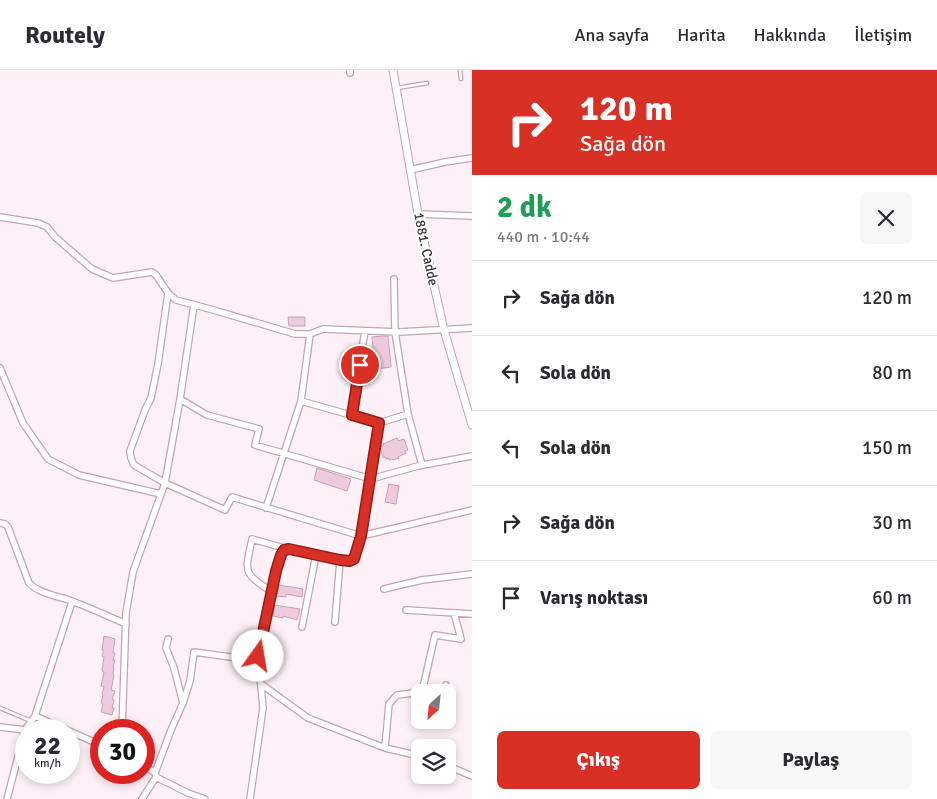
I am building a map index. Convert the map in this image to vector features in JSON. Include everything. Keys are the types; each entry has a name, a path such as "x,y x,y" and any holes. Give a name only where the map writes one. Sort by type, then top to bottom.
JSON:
{"street":[{"name":"1881. Cadde","path":"393,70 418,214 444,330 470,412 472,425"},
{"path":"410,170 472,158"},
{"path":"418,214 472,216"},
{"path":"0,217 38,223 47,227 55,238 92,269 113,278 152,272 156,274 168,294 176,300 295,334 310,334 323,329 396,332 471,328"},
{"path":"394,279 396,332 408,414 422,465"},
{"path":"168,294 151,398 130,451 130,458 134,465 165,483 225,510 232,497 361,536 472,510"},
{"path":"122,719 126,613 133,572 165,483 194,305"},
{"path":"352,415 365,331"},
{"path":"266,508 301,401 310,334"},
{"path":"0,368 23,423 48,458 79,475 161,494"},
{"path":"180,399 207,415 259,429 255,445 371,479 422,465 472,456"},
{"path":"301,401 379,423 408,414"},
{"path":"272,592 257,582 247,569 252,539 340,560 350,561 354,559 361,536 379,423"},
{"path":"0,523 8,527 29,583 32,586 40,591 126,624"},
{"path":"250,799 263,708 258,656 281,555 284,550 289,549"},
{"path":"302,627 316,555"},
{"path":"335,622 340,560"},
{"path":"384,589 422,580 472,574"},
{"path":"36,719 33,718 72,602"},
{"path":"406,610 472,614"},
{"path":"424,684 435,635 461,639 454,613"},
{"path":"168,639 166,648 174,668 183,703"},
{"path":"205,799 188,793 155,775 170,730 183,703 190,681 194,652 259,661"},
{"path":"261,684 308,718 385,748 411,754"},
{"path":"385,748 389,704 396,694 411,693"},
{"path":"0,727 15,729"},
{"path":"7,799 15,768"},
{"path":"456,769 472,776"},
{"path":"142,799 150,784"}],"lane":[{"path":"460,70 461,80"},
{"path":"396,88 427,84"},
{"path":"0,708 33,718"}],"building":[{"path":"288,317 305,317 305,326 289,326"},
{"path":"388,336 391,367 375,369 372,337"},
{"path":"397,438 398,441 404,439 408,450 405,451 406,453 393,460 383,458 380,447"},
{"path":"317,468 351,479 347,491 314,480"},
{"path":"389,484 399,486 396,504 385,502"},
{"path":"279,585 303,589 302,597 286,594 286,597 276,596"},
{"path":"275,605 300,609 297,620 283,616 283,618 273,616"},
{"path":"104,636 115,639 113,653 115,653 113,660 115,660 113,667 114,675 111,690 115,691 112,699 114,700 112,708 114,708 112,715 101,712 104,687 101,686 104,672 102,671 104,657 102,656 104,650 102,650"}],"route":[{"path":"258,656 276,571 284,550 289,549 340,560 350,561 354,559 361,536 379,423 352,415 360,365"}]}
